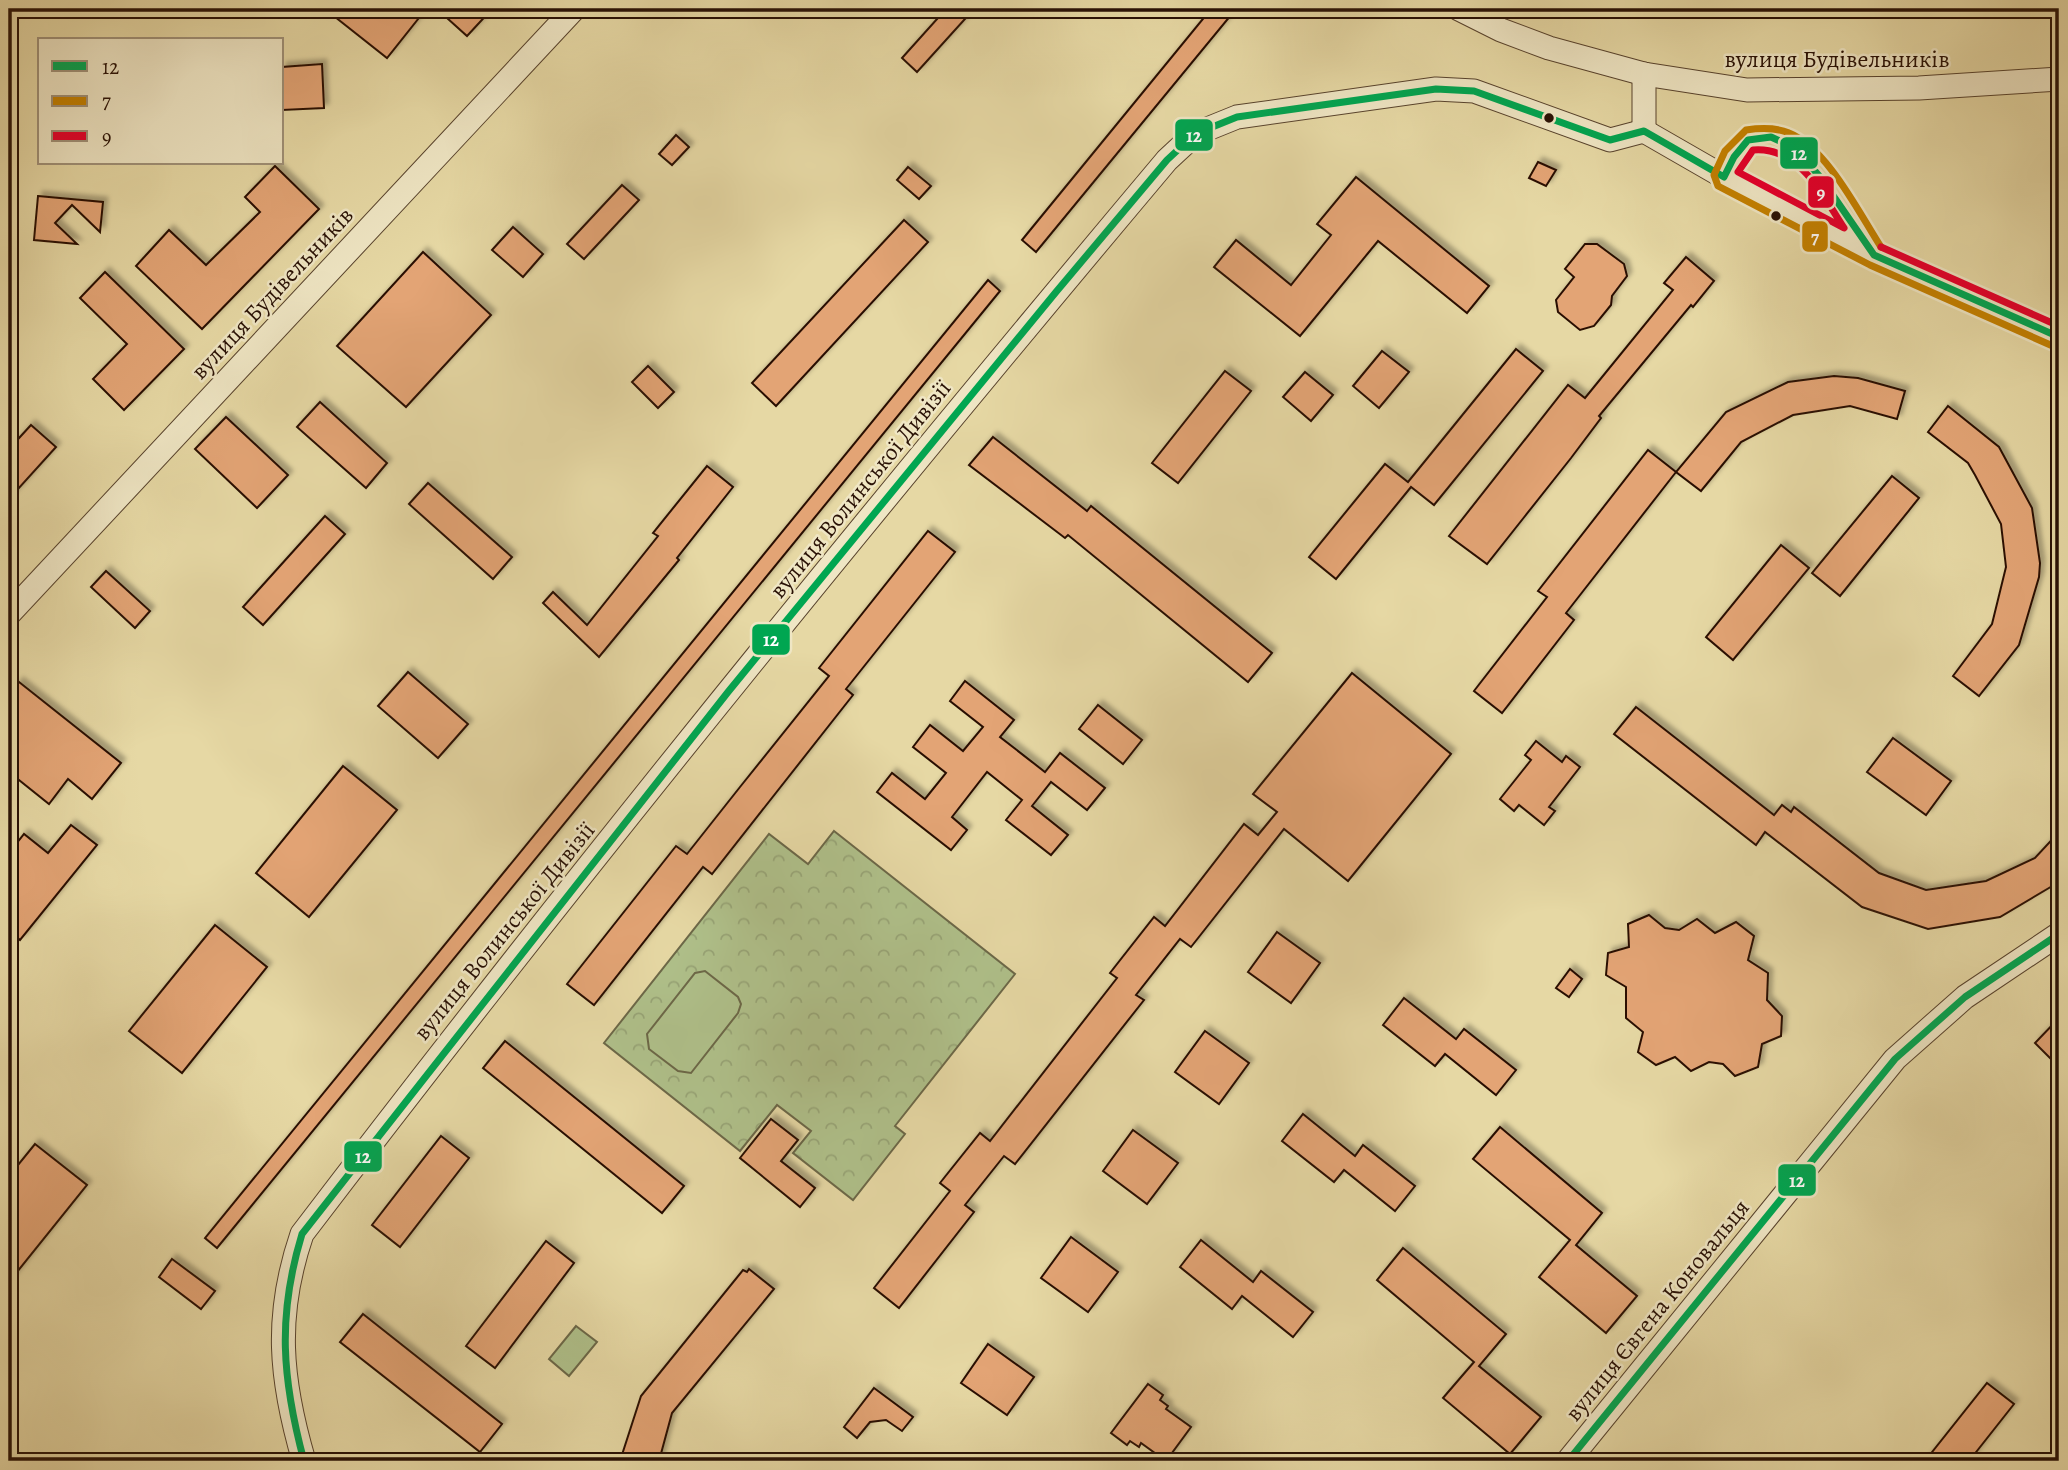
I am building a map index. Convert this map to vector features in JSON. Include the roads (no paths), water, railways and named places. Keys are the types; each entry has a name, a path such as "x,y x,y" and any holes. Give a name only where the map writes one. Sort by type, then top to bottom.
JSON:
{"street":[{"name":"вулиця Будівельників","path":"9,614 574,9"},
{"name":"вулиця Будівельників","path":"1459,9 1501,30 1549,48 1644,74 1747,90 1919,88 2059,79"},
{"path":"1644,74 1644,131 1724,177 1874,255 2059,337"},
{"name":"вулиця Волинської Дивізії","path":"304,1461 283,1356 282,1313 292,1263 302,1234 482,999 826,571 1167,160 1195,134 1237,117 1436,89 1474,90 1609,140 1644,131"},
{"name":"вулиця Євгена Коновальця","path":"1568,1461 1895,1059 1965,997 2059,934"}]}
